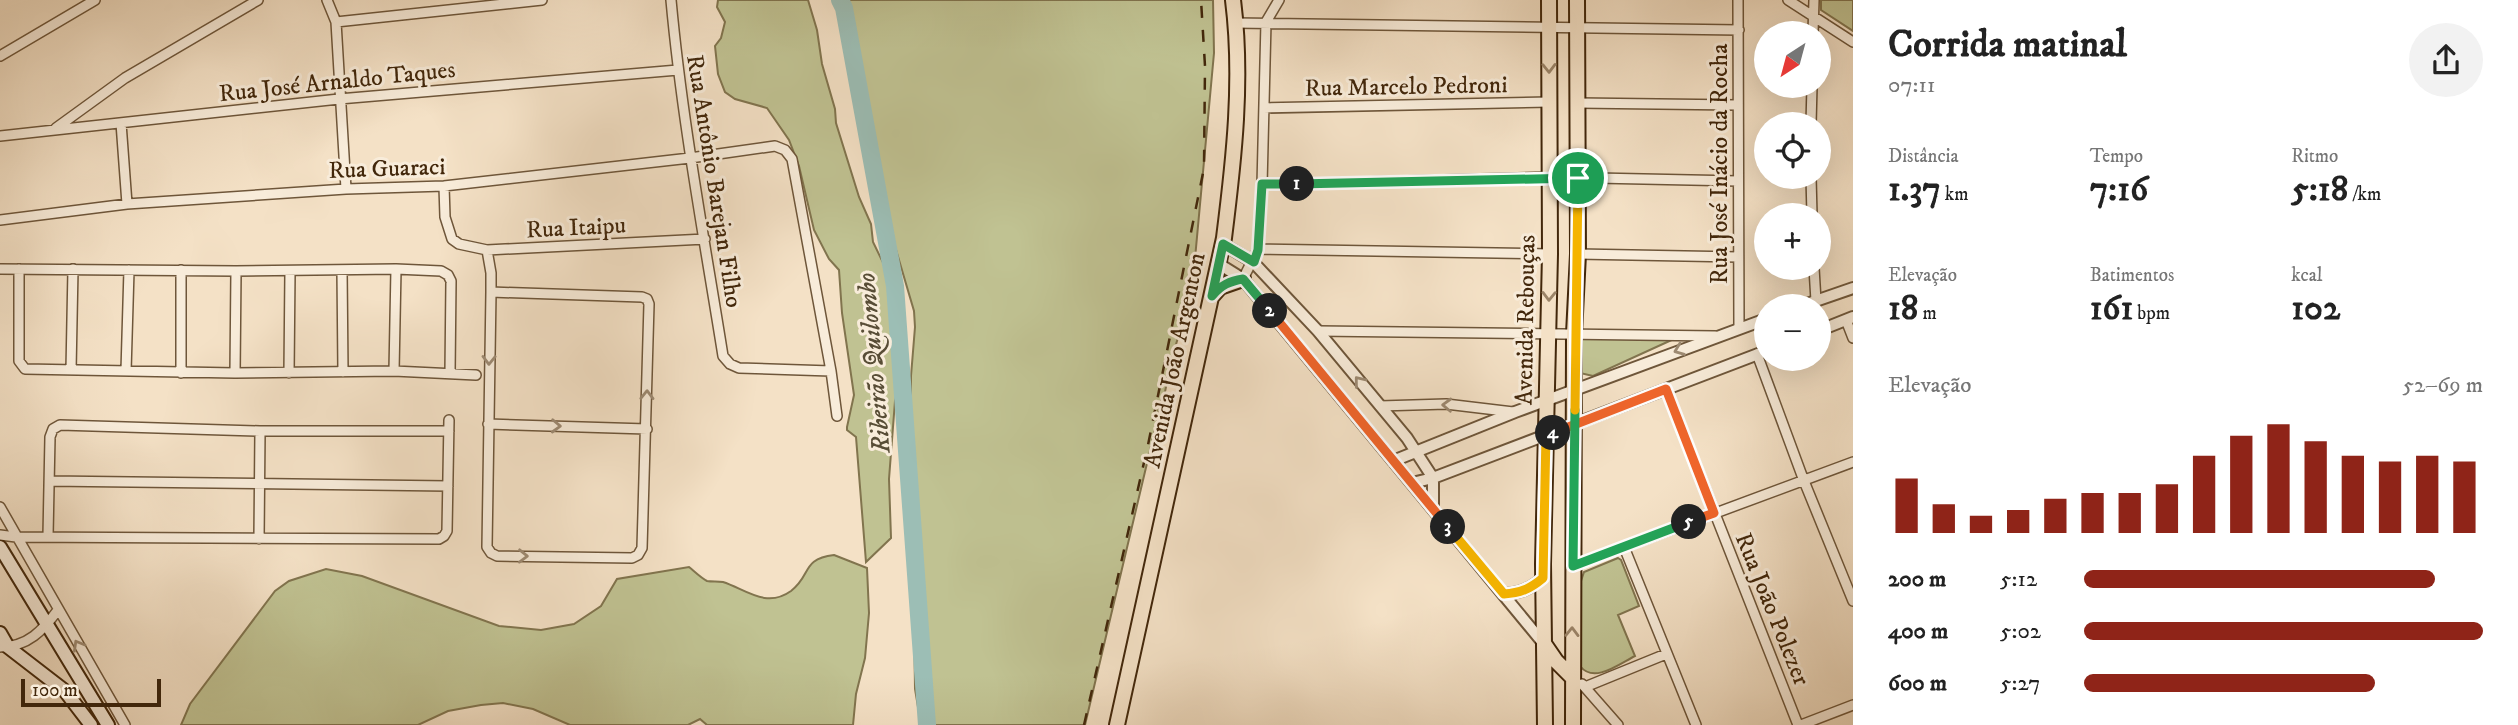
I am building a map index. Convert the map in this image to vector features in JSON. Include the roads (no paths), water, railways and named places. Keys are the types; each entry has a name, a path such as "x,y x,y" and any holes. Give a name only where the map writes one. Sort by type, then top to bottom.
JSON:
{"main road":[{"name":"Avenida João Argenton","path":"1117,725 1223,244 1237,116 1233,0"},
{"name":"Avenida Rebouças","path":"1545,725 1543,578 1550,254 1549,0"},
{"name":"Avenida Rebouças","path":"1573,725 1574,334 1578,254 1577,0"},
{"path":"1212,296 1220,287 1243,279"},
{"path":"0,547 108,725"},
{"path":"0,633 4,647 65,691 91,725"},
{"path":"1544,644 1572,677"}],"street":[{"path":"0,56 95,0"},
{"path":"54,129 125,78 258,0"},
{"path":"327,0 336,22 346,189"},
{"path":"336,22 542,0"},
{"name":"Rua Antônio Barejan Filho","path":"671,0 677,70 723,356 730,364 739,368 831,371"},
{"path":"1243,279 1258,250 1266,22 1279,0"},
{"name":"Rua José Inácio da Rocha","path":"1738,0 1739,328"},
{"path":"1787,0 1853,42"},
{"path":"1814,0 1814,21"},
{"path":"1235,23 1739,30"},
{"name":"Rua José Arnaldo Taques","path":"0,136 339,99 677,70"},
{"name":"Rua Marcelo Pedroni","path":"1264,108 1549,103"},
{"path":"1578,103 1737,105"},
{"path":"121,122 127,204"},
{"name":"Rua Guaraci","path":"0,220 127,204 346,189 444,186 775,146 785,150 792,159 831,371"},
{"path":"1262,184 1549,177 1738,181"},
{"name":"Rua Itaipu","path":"444,186 445,216 452,239 459,244 487,250 705,239"},
{"path":"1223,244 1254,262 1318,331 1418,452 1433,478 1433,509"},
{"path":"487,250 491,273 487,547 497,556 632,558 638,555 642,548 647,429 647,299 491,292"},
{"path":"1258,250 1550,254"},
{"path":"1578,254 1738,257"},
{"path":"1219,264 1243,279 1544,644"},
{"path":"0,269 441,271 448,275 451,281 450,373"},
{"path":"19,269 19,361 25,369 181,373 394,371 476,376"},
{"path":"71,370 73,269"},
{"path":"394,371 396,269"},
{"path":"126,371 129,270"},
{"path":"181,270 181,373"},
{"path":"342,270 343,372"},
{"path":"235,373 236,271"},
{"path":"289,373 290,271"},
{"path":"1831,296 1853,288"},
{"path":"1831,326 1850,319 1853,338"},
{"path":"1392,461 1754,323"},
{"path":"1318,331 1717,336"},
{"path":"1412,483 1433,478 1754,355"},
{"path":"831,371 837,416"},
{"path":"1768,371 1804,481 1853,601"},
{"name":"Rua João Polezer","path":"1666,389 1800,725"},
{"path":"1380,406 1446,404 1515,412"},
{"path":"0,517 3,523 0,533 16,537 439,539 447,531 449,420"},
{"path":"488,424 647,429"},
{"path":"48,536 50,437 53,429 60,425 260,431 449,431"},
{"path":"259,538 260,431"},
{"path":"1573,566 1853,462"},
{"path":"49,481 448,486"},
{"path":"0,507 125,725"},
{"path":"1624,547 1696,725"},
{"path":"1504,594 1532,588 1543,578"},
{"path":"4,647 31,640 58,610"},
{"path":"1585,687 1666,654"},
{"path":"1572,677 1585,687 1618,725"},
{"path":"1800,725 1853,705"}],"waterway":[{"name":"Ribeirão Quilombo","path":"840,0 844,8 895,286 927,725"}],"railway":[{"path":"1084,725 1148,445 1204,168 1205,66 1201,0"}]}
